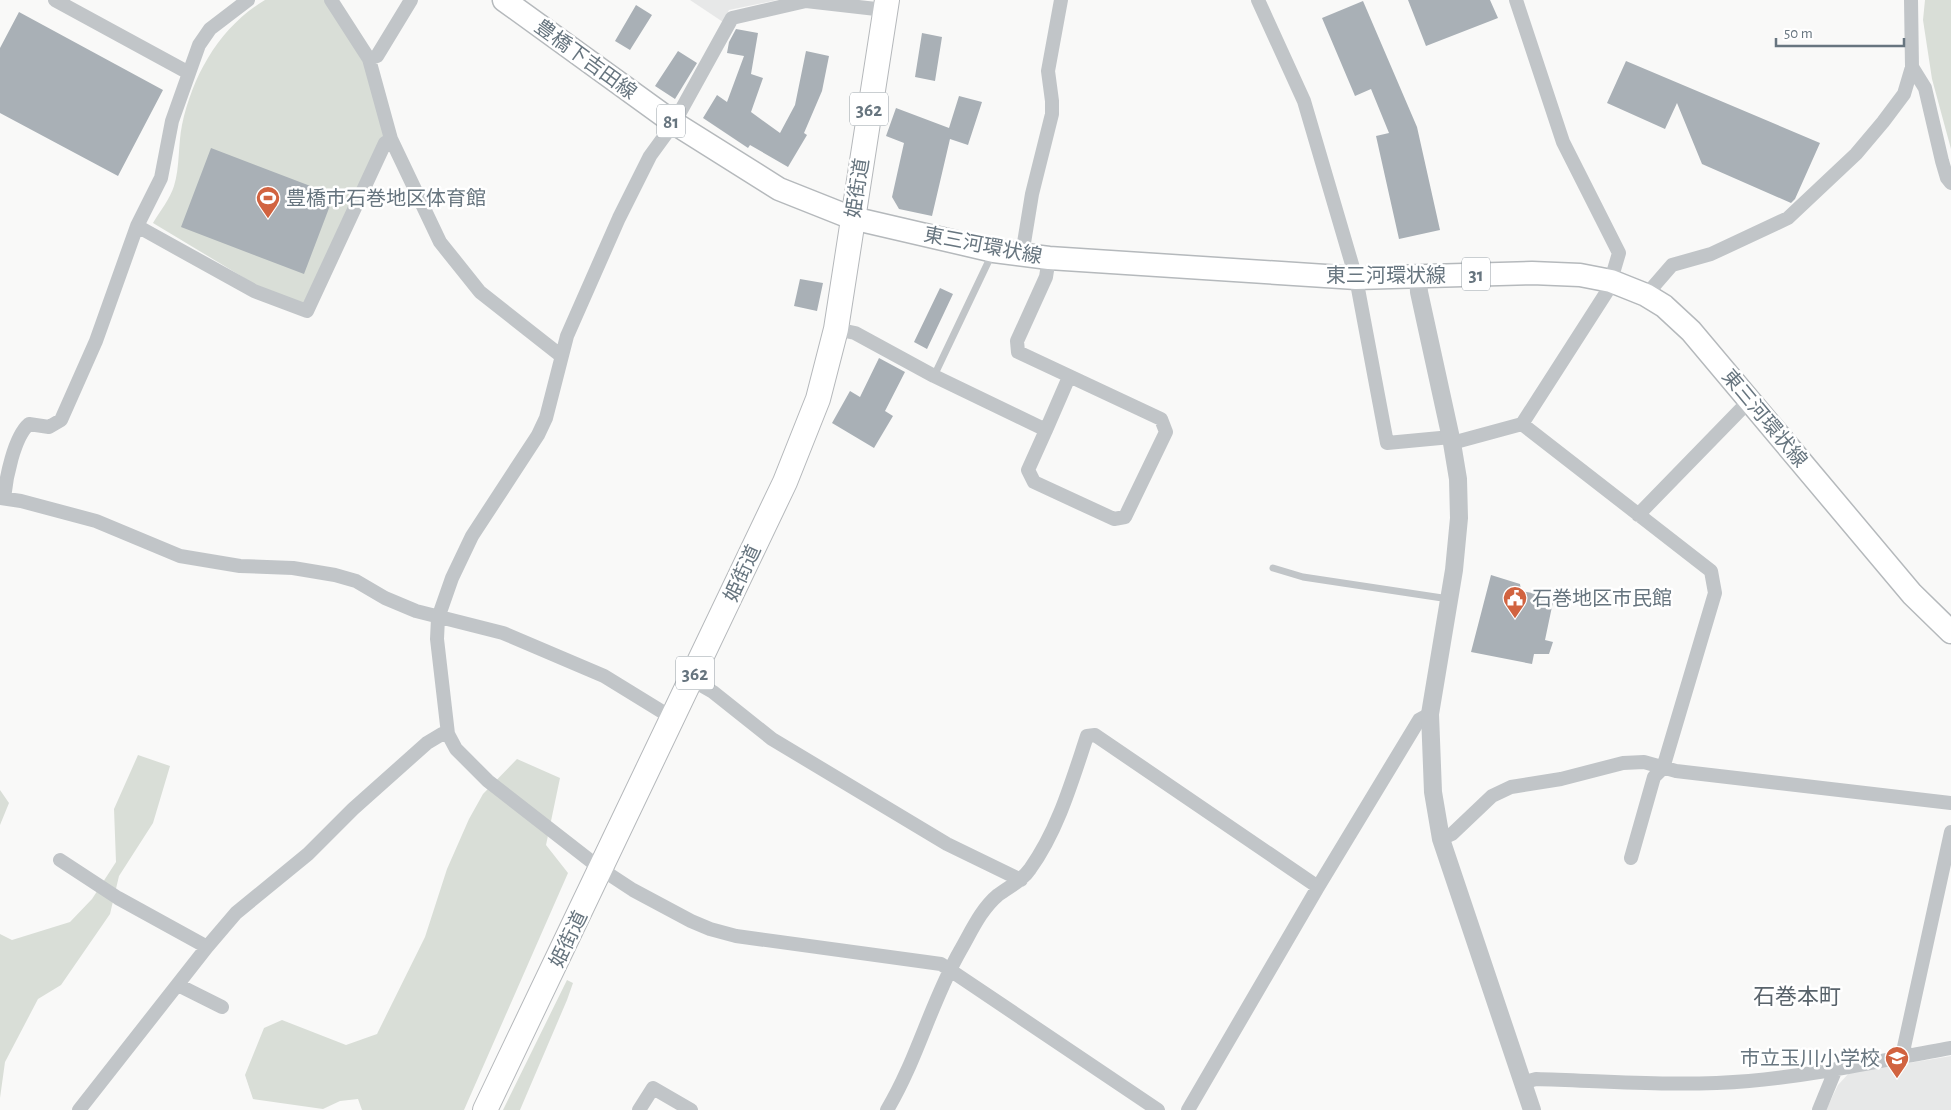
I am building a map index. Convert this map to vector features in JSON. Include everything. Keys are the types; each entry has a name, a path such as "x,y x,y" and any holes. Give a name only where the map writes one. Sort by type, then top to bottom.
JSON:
{"highway":[{"name":"姫街道","path":"485,1110 674,719 785,482 818,399 836,329 886,5"}],"main road":[{"name":"豊橋下吉田線","path":"504,0 674,123 779,189 852,218"},
{"name":"東三河環状線","path":"852,218 994,251 1049,258 1356,278 1532,273 1580,275 1611,281 1646,295 1664,306 1691,331 1912,594 1951,632"}],"street":[{"path":"56,0 189,73"},
{"path":"248,0 210,29 199,45 172,121 161,178 137,226 96,341 61,420 49,428 29,424 21,431 2,498 96,521 180,556 203,562 292,568 335,575 356,581 385,598 416,611 438,618 470,623 503,633 604,676 674,719"},
{"path":"331,0 369,60 391,138 440,242 480,292 560,355"},
{"path":"369,60 377,56 411,0"},
{"path":"1022,255 1032,194 1052,114 1048,71 1061,0"},
{"path":"1258,0 1304,101 1356,278 1387,443 1451,440 1522,424 1608,290 1611,281 1619,253 1563,142 1516,0"},
{"path":"1646,295 1672,265 1711,254 1788,218 1856,154 1904,94 1912,67 1912,0"},
{"path":"886,5 806,1 732,18 674,123 650,156 619,218 567,336 560,355 546,418 538,435 472,536 452,578 438,618 437,639 448,734 456,749 488,781 601,869 633,890 710,929 736,936 942,964 951,968 1158,1110"},
{"path":"1912,67 1924,88 1942,161 1947,178 1951,183"},
{"path":"137,226 254,291 307,311 385,143 391,138"},
{"path":"1049,258 1046,277 1017,341 1018,352 1161,419 1166,432 1125,517 1114,519 1034,482 1028,470 1069,377"},
{"path":"1418,276 1419,292 1458,479 1459,518 1449,599 1430,714 1433,792 1441,840 1525,1082 1532,1110"},
{"path":"836,329 855,334 934,376 1046,430"},
{"path":"1638,516 1750,400"},
{"path":"1522,424 1638,516 1712,571 1715,582 1715,593 1663,768 1654,777 1631,858"},
{"path":"692,680 713,692 772,739 946,844 1021,880"},
{"path":"1188,1110 1318,887 1419,720 1430,714"},
{"path":"80,1110 178,986 207,946 236,914 308,854 354,809 427,743 442,734 448,734"},
{"path":"887,1110 908,1067 944,980 983,911 998,895 1021,880 1031,868 1057,820 1086,736 1095,735 1318,887"},
{"path":"1441,840 1452,834 1492,796 1511,787 1561,779 1623,763 1644,762 1663,768 1951,803"},
{"path":"1906,1056 1904,1047 1951,832"},
{"path":"60,860 118,898 207,946"},
{"path":"178,986 222,1007"},
{"path":"1525,1082 1536,1079 1668,1084 1738,1082 1836,1071 1951,1048"},
{"path":"1818,1110 1836,1071"},
{"path":"639,1110 652,1088 691,1110"}],"lane":[{"path":"934,376 994,251"},
{"path":"1273,568 1303,576 1449,599"}],"shaded area":[{"path":"265,0 327,0 367,66 385,135 303,304 256,285 153,223 174,186 182,125 193,88 201,70 222,38 249,11"},
{"path":"690,0 777,0 729,10 723,22"},
{"path":"1925,0 1951,0 1951,149 1932,79 1923,20"},
{"path":"138,755 170,766 153,823 119,876 110,914 61,985 38,999 5,1062 0,1098 0,934 12,940 70,922 92,899 116,862 114,809"},
{"path":"517,759 560,778 546,845 568,873 464,1110 362,1110 358,1099 340,1101 323,1109 253,1099 245,1075 264,1028 282,1020 346,1045 377,1034 425,937 447,869 469,819 483,794"},
{"path":"0,790 9,803 0,825"},
{"path":"567,980 573,983 567,1000 520,1110 503,1110"},
{"name":"市立玉川小学校","path":"1951,1056 1951,1110 1826,1110 1838,1085 1849,1073"}],"building":[{"path":"1408,0 1490,0 1498,18 1426,46"},
{"path":"1363,1 1417,127 1440,230 1399,239 1376,136 1389,133 1371,89 1355,96 1322,18"},
{"path":"636,5 652,15 630,50 615,41"},
{"path":"19,12 163,90 118,176 0,113 0,48"},
{"path":"736,29 758,33 751,74 763,78 751,112 780,133 795,105 806,51 829,56 822,91 804,133 807,135 788,167 750,145 748,148 703,118 717,95 727,102 744,56 727,53 729,42"},
{"path":"922,33 942,37 935,81 915,77"},
{"path":"678,51 697,63 675,99 655,86"},
{"path":"1626,61 1820,143 1795,199 1791,203 1702,164 1677,103 1665,129 1607,103"},
{"path":"959,96 982,102 968,145 950,139 932,216 899,209 892,197 904,143 886,136 896,108 949,128"},
{"path":"211,148 334,195 304,274 181,227"},
{"path":"800,279 823,283 817,311 794,306"},
{"path":"940,288 953,294 927,349 914,342"},
{"path":"879,358 905,372 885,411 893,416 874,448 832,423 850,391 860,397"},
{"name":"石巻地区市民館","path":"1491,575 1520,584 1521,591 1554,597 1545,640 1553,642 1549,654 1534,654 1532,664 1471,652"}],"place":[{"name":"豊橋市石巻地区体育館","path":"268,219"},
{"name":"石巻地区市民館","path":"1515,619"},
{"name":"市立玉川小学校","path":"1897,1079"}],"district":[{"name":"石巻本町","path":"1797,996"}]}
